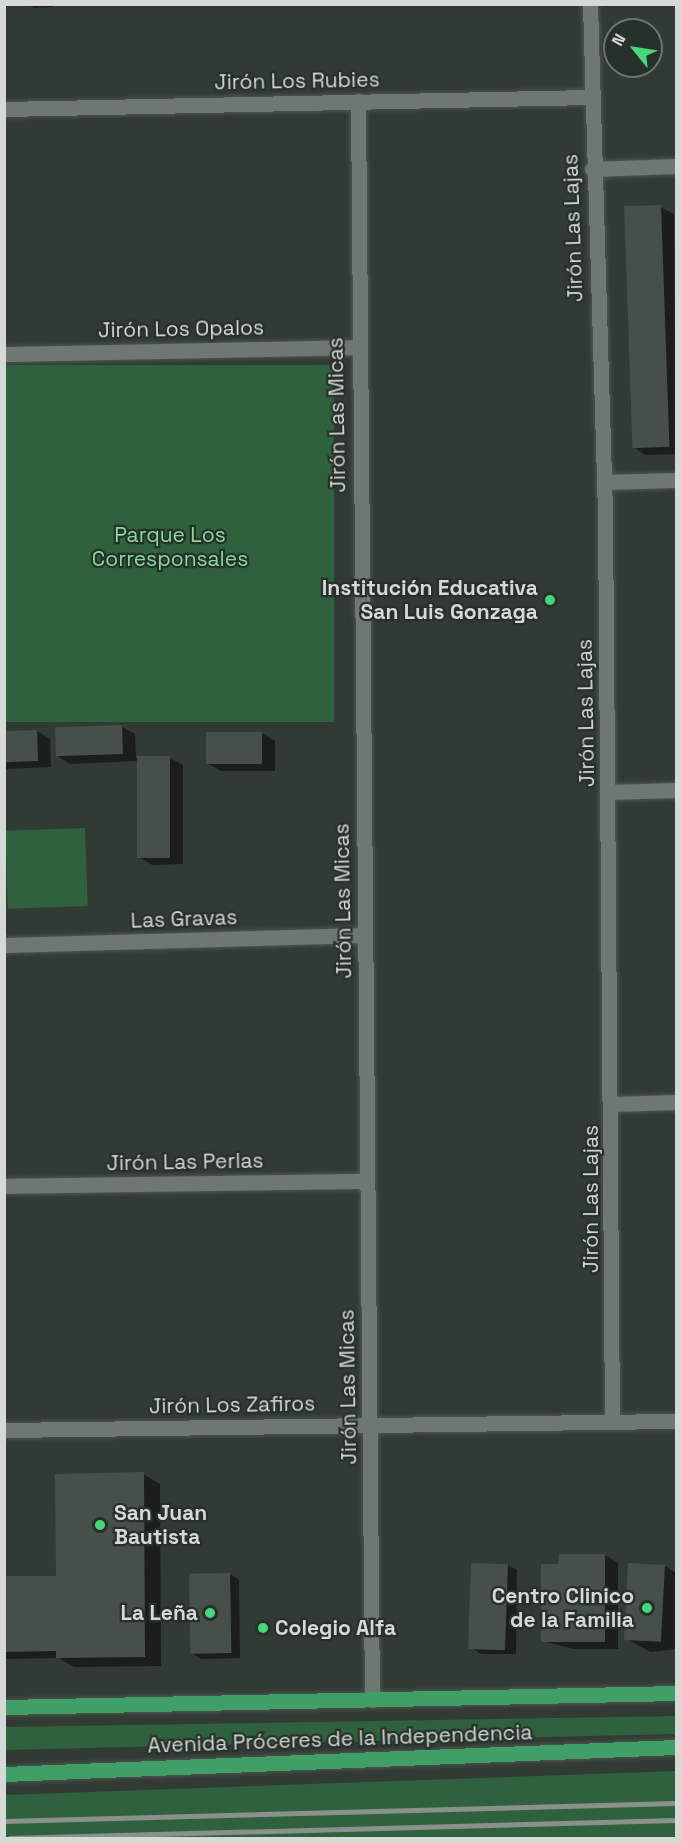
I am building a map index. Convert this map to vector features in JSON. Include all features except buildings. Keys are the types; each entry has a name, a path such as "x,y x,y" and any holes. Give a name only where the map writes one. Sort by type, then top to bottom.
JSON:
{"main road":[{"name":"Avenida Próceres de la Independencia","path":"4,1707 676,1693"},
{"name":"Avenida Próceres de la Independencia","path":"4,1774 676,1747"}],"street":[{"name":"Jirón Las Lajas","path":"590,4 592,169 604,482 612,1104 612,1422"},
{"name":"Jirón Los Rubies","path":"4,109 590,98"},
{"name":"Jirón Las Micas","path":"358,101 357,347 372,1700"},
{"path":"592,169 676,166"},
{"name":"Jirón Los Opalos","path":"4,354 357,347"},
{"path":"604,482 676,480"},
{"path":"608,792 676,790"},
{"name":"Las Gravas","path":"4,945 364,935"},
{"path":"612,1104 676,1102"},
{"name":"Jirón Las Perlas","path":"4,1186 366,1181"},
{"name":"Jirón Los Zafiros","path":"4,1430 676,1421"}],"green space":[{"name":"Parque Los Corresponsales","path":"4,365 334,365 334,722 4,722"},
{"path":"85,828 88,906 8,909 5,831"},
{"path":"676,1716 676,1734 5,1750 5,1727"},
{"path":"676,1771 676,1838 5,1838 5,1795"}],"railway":[{"path":"4,1821 676,1803"},
{"path":"10,1838 676,1820"}],"place":[{"name":"Institución Educativa San Luis Gonzaga","path":"550,600"},
{"name":"San Juan Bautista","path":"100,1525"},
{"name":"Centro Clinico de la Familia","path":"647,1608"},
{"name":"La Leña","path":"210,1613"},
{"name":"Colegio Alfa","path":"263,1628"}]}
